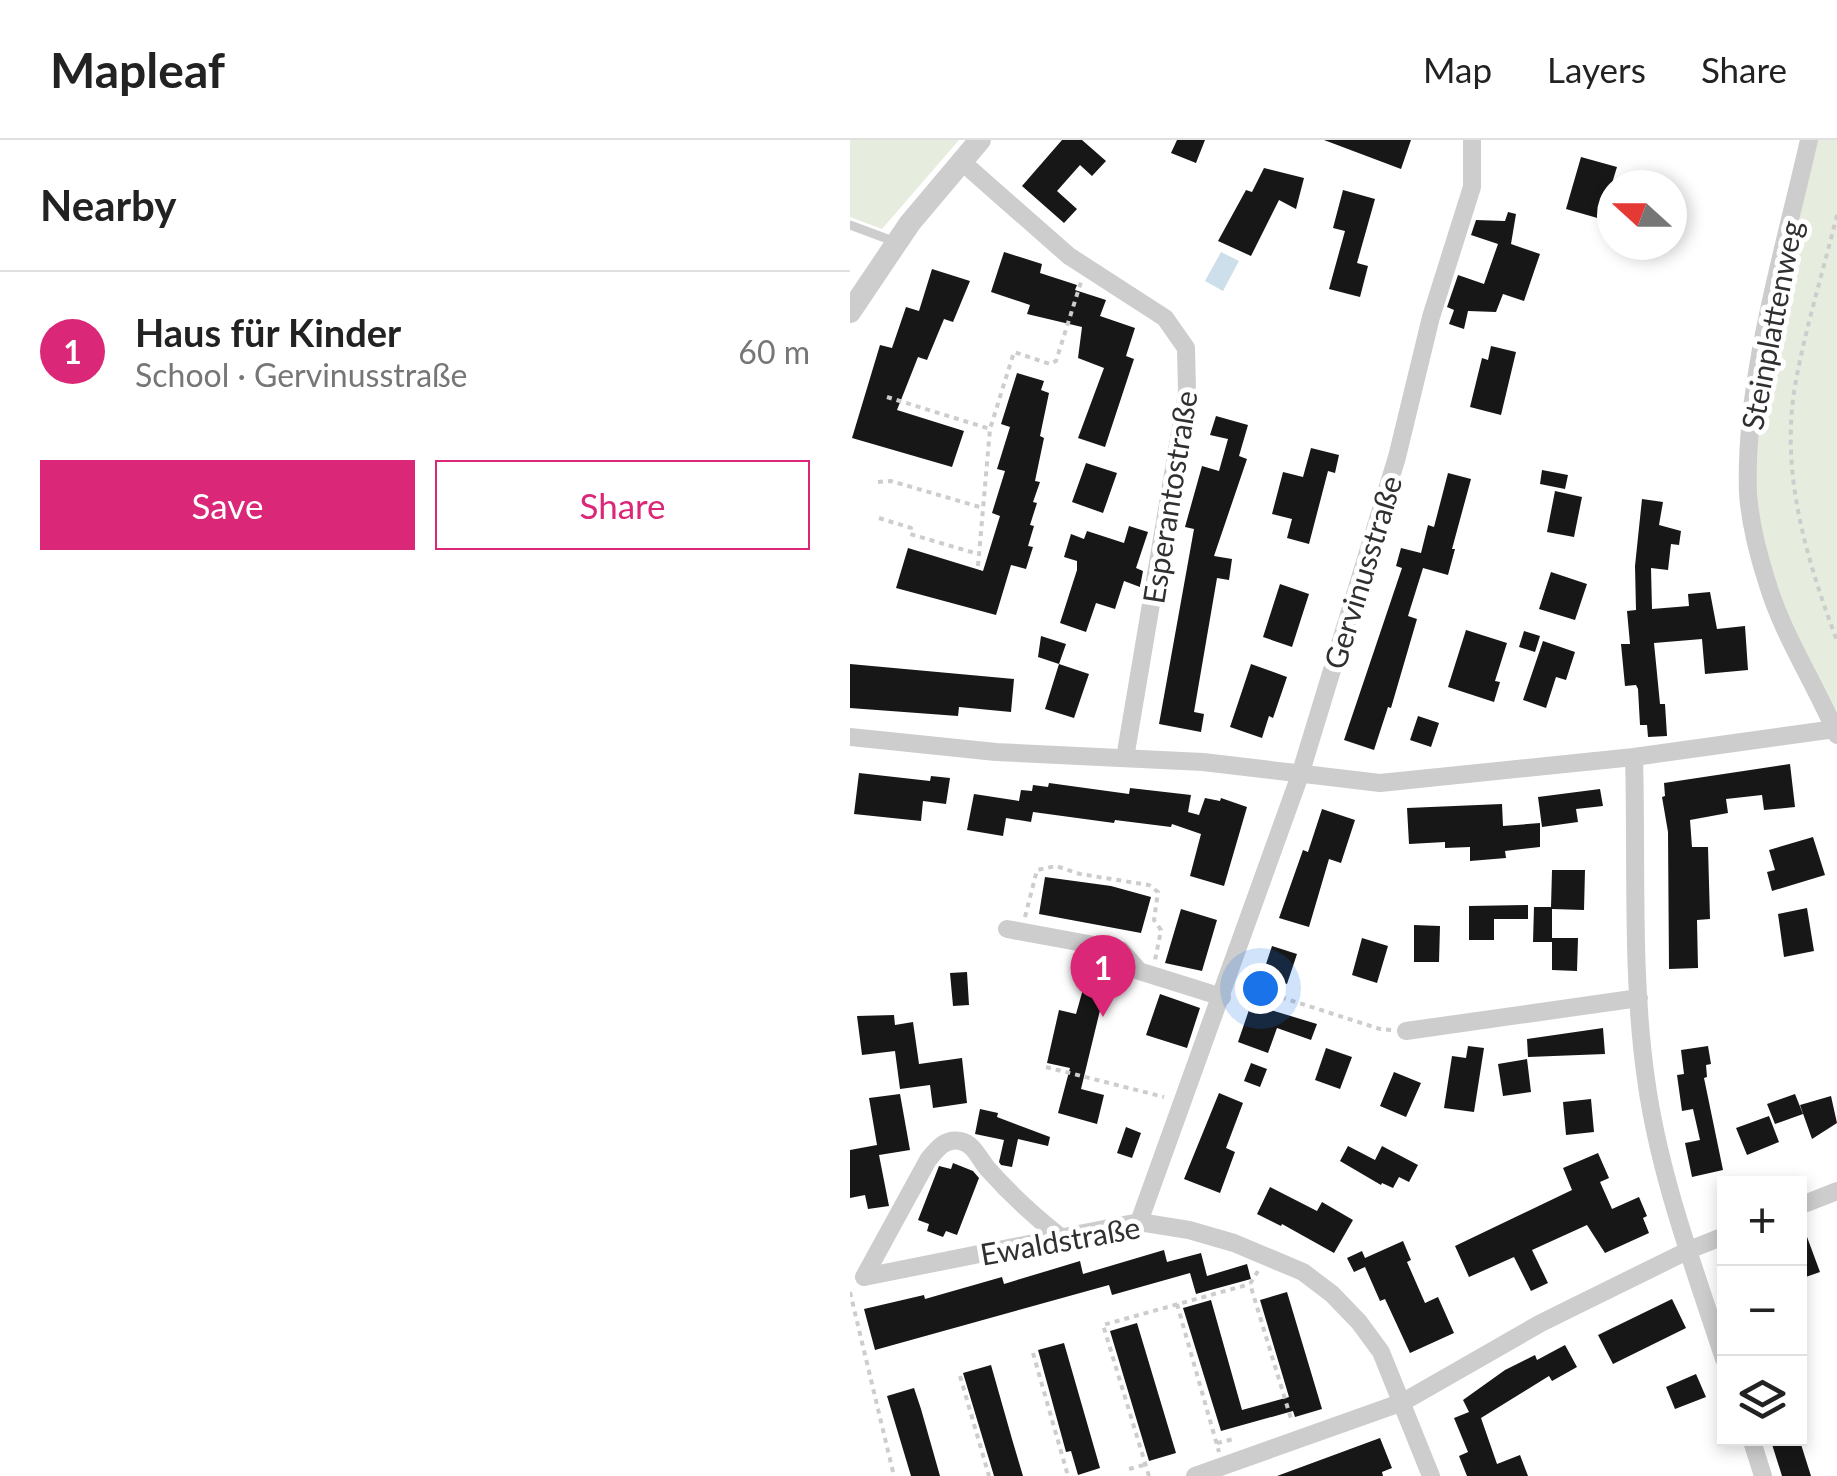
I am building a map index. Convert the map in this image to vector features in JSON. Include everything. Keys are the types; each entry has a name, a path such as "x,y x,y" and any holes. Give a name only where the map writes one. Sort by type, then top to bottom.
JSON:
{"street":[{"path":"850,312 896,242 980,140"},
{"name":"Gervinusstraße","path":"1139,1222 1300,775 1397,457 1432,317 1472,187 1472,140"},
{"name":"Steinplattenweg","path":"1808,140 1756,390 1748,444 1748,497 1767,586 1788,639 1836,732"},
{"name":"Esperantostraße","path":"962,161 1086,266 1165,318 1186,348 1188,391 1125,758"},
{"path":"850,737 996,752 1203,762 1380,783 1836,732"},
{"path":"1634,757 1639,998 1646,1077 1659,1150 1723,1356"},
{"path":"1014,930 1121,950 1139,970 1152,975 1225,988"},
{"path":"1406,1030 1639,998"},
{"name":"Ewaldstraße","path":"1062,1238 1001,1183 971,1146 954,1140 938,1148 928,1160 864,1277 1062,1238 1139,1222 1189,1230 1271,1256 1318,1283 1359,1322 1381,1352 1431,1476"},
{"path":"1807,1203 1837,1191"},
{"path":"1195,1476 1403,1402 1542,1323 1717,1239"},
{"path":"1754,1446 1763,1476"}],"lane":[{"path":"850,225 896,242"}],"path":[{"path":"1837,215 1794,388 1792,457 1800,528 1837,641"},
{"path":"978,566 990,429 1014,352 1050,364 1056,361 1086,266"},
{"path":"887,398 990,429"},
{"path":"878,482 890,481 983,508"},
{"path":"879,518 911,528 910,534 979,554"},
{"path":"1014,930 1037,870 1056,866 1080,874 1150,885 1158,892 1154,920 1161,930 1152,975"},
{"path":"1225,988 1380,1029 1406,1030"},
{"path":"1046,1067 1184,1102"},
{"path":"1149,1476 1103,1325 1226,1287 1250,1284 1271,1256"},
{"path":"1250,1284 1292,1421 1280,1424"},
{"path":"850,1292 894,1476"},
{"path":"1176,1304 1224,1466"},
{"path":"1033,1353 1068,1476"},
{"path":"960,1376 988,1476"},
{"path":"1217,1443 1234,1439"},
{"path":"1129,1469 1145,1464"}],"shaded area":[{"path":"850,140 959,140 882,229 850,217"},
{"path":"1818,140 1837,140 1837,717 1778,598 1763,547 1755,479 1770,355"}],"water":[{"path":"1221,252 1239,261 1223,291 1205,281"}],"building":[{"path":"1062,140 1082,140 1106,161 1092,176 1080,165 1057,191 1077,209 1064,223 1022,186"},
{"path":"1177,140 1205,140 1196,163 1171,153"},
{"path":"1324,140 1411,140 1401,169"},
{"path":"1581,157 1617,167 1597,170 1597,218 1566,209"},
{"path":"1264,168 1304,178 1296,209 1279,200 1251,256 1218,241 1246,190 1252,192"},
{"path":"1343,190 1375,199 1357,263 1368,266 1360,297 1329,289 1345,231 1333,228"},
{"path":"1508,212 1516,214 1511,244 1540,254 1524,301 1503,294 1496,312 1468,311 1464,329 1449,324 1454,310 1447,307 1458,275 1484,284 1498,244 1471,235 1476,220 1505,221"},
{"path":"1004,252 1042,264 1040,273 1106,300 1100,316 1135,328 1126,356 1134,359 1105,447 1078,438 1104,368 1078,358 1082,327 1027,314 1030,305 991,292"},
{"path":"932,269 970,281 953,322 944,319 927,360 918,357 897,410 964,431 952,467 852,438 880,345 892,348 906,307 919,311"},
{"path":"1491,346 1516,352 1501,415 1470,407 1482,358 1488,360"},
{"path":"1017,373 1044,381 1041,390 1049,393 1035,481 1040,482 1033,502 1037,503 1030,525 1034,526 1028,546 1033,547 1026,569 1011,565 996,615 896,588 908,548 983,571 1000,516 992,513 1005,471 997,469 1010,427 1001,424"},
{"path":"1216,416 1248,425 1239,456 1247,459 1214,556 1232,559 1229,580 1217,578 1194,712 1204,714 1201,732 1159,724 1194,529 1185,527 1202,466 1219,471 1228,439 1210,435"},
{"path":"1311,448 1339,455 1335,473 1328,471 1309,544 1287,538 1292,519 1272,514 1283,472 1303,477"},
{"path":"1086,463 1117,473 1103,513 1072,502"},
{"path":"1542,470 1568,475 1565,489 1540,484"},
{"path":"1448,473 1471,479 1455,549 1448,575 1423,568 1408,616 1417,619 1391,708 1388,707 1374,750 1344,740 1402,568 1396,566 1401,548 1421,553 1428,525 1434,527"},
{"path":"1555,491 1582,497 1574,537 1547,532"},
{"path":"1642,499 1663,502 1659,525 1681,531 1679,545 1671,544 1668,570 1651,568 1652,609 1689,606 1688,594 1710,592 1717,629 1745,626 1748,670 1705,674 1702,639 1654,643 1667,736 1648,737 1647,725 1640,725 1638,689 1636,685 1625,686 1621,644 1630,644 1627,611 1636,610 1635,566"},
{"path":"1129,526 1148,532 1136,568 1143,571 1140,587 1124,581 1115,609 1096,603 1086,632 1060,623 1077,570 1077,561 1064,557 1071,534 1084,539 1087,531 1124,543"},
{"path":"1551,572 1587,584 1575,620 1539,609"},
{"path":"1280,584 1309,594 1292,647 1263,637"},
{"path":"1466,630 1507,643 1495,681 1500,682 1494,702 1448,687"},
{"path":"1524,631 1540,636 1535,652 1519,647"},
{"path":"1041,636 1066,644 1059,664 1038,657"},
{"path":"1543,641 1575,652 1566,680 1556,677 1546,708 1523,700"},
{"path":"850,664 1014,679 1011,712 959,707 958,716 850,708"},
{"path":"1059,664 1089,674 1074,718 1045,709"},
{"path":"1251,664 1287,677 1262,738 1230,727"},
{"path":"1418,716 1439,723 1431,747 1410,740"},
{"path":"1790,764 1795,807 1764,810 1762,795 1726,799 1728,813 1690,820 1692,847 1708,847 1710,919 1697,920 1698,968 1669,969 1664,783"},
{"path":"859,773 930,781 931,776 950,778 946,804 923,801 921,821 854,814"},
{"path":"1049,783 1129,794 1130,788 1191,795 1188,812 1199,815 1205,798 1221,798 1247,807 1224,886 1190,876 1201,834 1172,824 1171,827 1115,820 1114,823 1033,812 1031,822 1006,818 1003,836 967,830 974,794 1019,801 1021,790 1032,791 1033,785 1048,787"},
{"path":"1600,789 1603,806 1576,809 1578,822 1542,827 1538,797"},
{"path":"1502,804 1503,826 1540,823 1540,847 1505,851 1506,858 1470,861 1470,847 1445,848 1445,842 1409,844 1407,808"},
{"path":"1322,809 1355,820 1341,863 1329,859 1309,927 1279,918"},
{"path":"1813,837 1825,875 1772,891 1767,872 1775,870 1769,850"},
{"path":"1552,870 1585,870 1584,910 1552,909 1552,938 1578,938 1577,971 1552,970 1552,942 1533,942 1534,907 1551,907"},
{"path":"1045,877 1111,886 1151,897 1141,933 1039,914"},
{"path":"1528,905 1528,919 1494,919 1494,940 1469,940 1469,906"},
{"path":"1807,908 1814,951 1784,957 1778,914"},
{"path":"1181,909 1217,920 1202,971 1165,963"},
{"path":"1414,925 1440,926 1439,962 1414,962"},
{"path":"1362,938 1388,946 1377,983 1352,975"},
{"path":"1272,946 1297,954 1287,984 1262,976"},
{"path":"1089,968 1109,973 1081,1089 1104,1095 1097,1124 1058,1113 1070,1068 1047,1063 1059,1010 1076,1014"},
{"path":"967,972 969,1005 953,1006 950,973"},
{"path":"1160,994 1200,1008 1187,1048 1146,1035"},
{"path":"1251,1004 1317,1024 1311,1040 1277,1028 1268,1053 1238,1042"},
{"path":"894,1015 895,1025 913,1022 919,1064 962,1058 967,1103 933,1108 930,1085 900,1089 895,1051 862,1055 857,1016"},
{"path":"1603,1028 1605,1054 1528,1057 1527,1039"},
{"path":"1468,1046 1484,1048 1474,1112 1444,1108 1452,1056 1466,1058"},
{"path":"1708,1046 1711,1064 1706,1065 1704,1078 1723,1170 1692,1177 1685,1143 1700,1140 1693,1109 1682,1111 1677,1075 1684,1074 1681,1050"},
{"path":"1326,1048 1352,1057 1340,1089 1315,1080"},
{"path":"1527,1059 1531,1092 1503,1096 1498,1064"},
{"path":"1251,1063 1267,1069 1260,1087 1244,1081"},
{"path":"1394,1072 1421,1083 1406,1117 1380,1106"},
{"path":"1219,1093 1243,1103 1226,1148 1235,1152 1220,1193 1184,1179"},
{"path":"900,1094 910,1150 879,1155 889,1206 868,1209 865,1195 850,1198 850,1150 877,1145 869,1098"},
{"path":"1795,1094 1803,1114 1775,1124 1767,1104"},
{"path":"1831,1096 1837,1123 1812,1139 1800,1105"},
{"path":"1591,1099 1594,1132 1566,1135 1563,1102"},
{"path":"980,1109 1050,1137 1048,1146 1018,1139 1012,1167 1001,1165 1004,1140 975,1134"},
{"path":"1769,1116 1779,1142 1747,1155 1736,1128"},
{"path":"1126,1127 1141,1133 1132,1158 1117,1153"},
{"path":"1348,1146 1375,1160 1382,1146 1418,1165 1409,1182 1399,1177 1393,1188 1381,1185 1340,1161"},
{"path":"1598,1153 1609,1178 1600,1182 1612,1209 1639,1197 1649,1233 1605,1253 1587,1225 1532,1250 1548,1283 1531,1291 1514,1257 1469,1277 1455,1246 1572,1190 1563,1168"},
{"path":"953,1163 973,1171 979,1178 957,1235 946,1231 943,1237 927,1231 929,1224 918,1220 939,1166 951,1169"},
{"path":"1270,1187 1317,1211 1322,1202 1353,1220 1334,1253 1257,1214"},
{"path":"1807,1237 1820,1272 1807,1277"},
{"path":"1403,1241 1411,1260 1407,1262 1425,1303 1438,1297 1454,1333 1410,1353 1365,1267 1354,1272 1347,1258 1362,1251 1365,1258"},
{"path":"1164,1250 1167,1262 1201,1253 1207,1276 1247,1264 1251,1279 1196,1294 1190,1273 1112,1295 1109,1285 875,1350 864,1309 924,1295 925,1299 1002,1277 1004,1284 1080,1261 1083,1274"},
{"path":"1287,1292 1322,1409 1295,1417 1293,1411 1221,1431 1183,1308 1211,1300 1242,1410 1289,1397 1260,1300"},
{"path":"1672,1299 1686,1328 1613,1364 1598,1335"},
{"path":"1137,1323 1176,1453 1149,1461 1110,1331"},
{"path":"1064,1343 1100,1468 1078,1475 1071,1451 1066,1452 1038,1350"},
{"path":"1565,1345 1577,1367 1552,1381 1549,1376 1481,1418 1497,1464 1520,1455 1528,1476 1467,1476 1459,1456 1468,1452 1454,1418 1469,1412 1463,1400 1505,1370 1535,1355 1537,1360"},
{"path":"991,1365 1023,1476 994,1476 963,1373"},
{"path":"1696,1374 1706,1397 1675,1409 1666,1387"},
{"path":"914,1388 940,1476 911,1476 887,1396"},
{"path":"1380,1438 1392,1468 1382,1472 1383,1476 1277,1476"},
{"path":"1773,1446 1802,1446 1811,1476 1782,1476"}],"place":[{"name":"Haus für Kinder","path":"1103,1017"}]}
